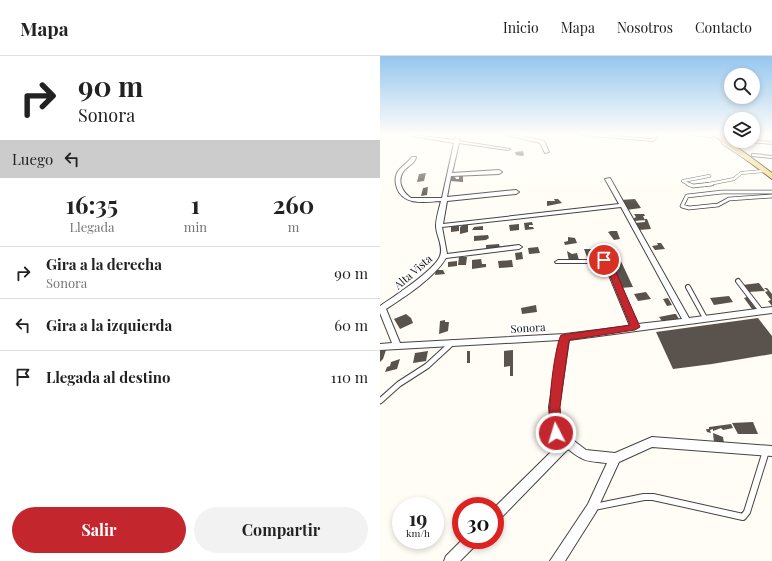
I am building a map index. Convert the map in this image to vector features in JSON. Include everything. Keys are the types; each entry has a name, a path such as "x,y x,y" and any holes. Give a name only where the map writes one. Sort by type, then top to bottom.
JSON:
{"main road":[{"path":"746,158 772,177"},
{"path":"758,158 772,168"}],"street":[{"path":"414,158 400,172 398,181 399,189 410,199 425,200 516,192"},
{"name":"Alta Vista","path":"397,345 381,306 408,291 439,264 444,256 444,248 439,226 454,158"},
{"path":"449,176 499,172"},
{"path":"608,179 687,321"},
{"path":"439,226 622,205"},
{"path":"444,256 519,247"},
{"path":"558,262 607,261 635,327"},
{"name":"Sonora","path":"380,347 564,337 772,310"},
{"path":"564,337 554,407 556,433 584,455 614,458 652,442 769,451"},
{"path":"504,507 567,443"},
{"path":"557,561 592,508 614,458"},
{"path":"451,561 462,549"}],"lane":[{"path":"743,158 762,169"},
{"path":"709,176 683,180 693,186 718,183 734,179 741,173 762,169"},
{"path":"772,192 722,192 687,196 682,206 689,208 718,205 729,199 772,196"},
{"path":"738,281 761,311"},
{"path":"688,287 705,318"},
{"path":"380,401 399,384 427,366 452,343"},
{"path":"592,508 644,497 653,497 743,517 747,512 769,451"}],"building":[{"path":"426,173 424,181 417,182 419,174"},
{"path":"459,176 463,176 463,182 450,181 451,177 459,179"},
{"path":"428,187 427,195 421,196 423,188"},
{"path":"554,199 558,199 562,203 547,206 547,201 555,201"},
{"path":"635,199 641,208 626,210 620,200"},
{"path":"634,214 644,214 645,216 643,216 645,220 634,221 633,219 636,217"},
{"path":"645,219 647,219 651,229 639,230 634,223 645,222"},
{"path":"532,222 533,225 529,225 529,227 533,227 534,229 525,230 524,223"},
{"path":"468,224 468,232 460,234 460,227"},
{"path":"519,224 519,230 510,231 509,225"},
{"path":"459,225 459,231 451,232 451,226"},
{"path":"483,226 483,230 472,230 474,227"},
{"path":"617,231 620,239 614,240 608,232"},
{"path":"488,235 489,238 486,240 474,241 474,236"},
{"path":"568,237 575,238 577,243 565,245 564,242 568,241"},
{"path":"657,243 661,243 665,249 655,250 652,246 658,245"},
{"path":"499,244 500,248 486,249 486,245"},
{"path":"538,247 540,253 529,254 528,248"},
{"path":"584,249 594,249 597,256 587,257"},
{"path":"567,251 572,254 577,253 579,260 569,261"},
{"path":"522,252 523,259 516,260 515,253"},
{"path":"459,257 467,257 466,265 458,265"},
{"path":"619,257 633,287 620,288 608,258"},
{"path":"481,259 482,264 486,264 486,267 472,269 472,260"},
{"path":"512,260 513,267 499,268 498,261"},
{"path":"457,261 457,266 448,267 448,262"},
{"path":"436,270 443,270 445,274 435,275"},
{"path":"759,283 765,291 748,292 742,285"},
{"path":"764,288 767,288 772,294 772,306 768,301 771,300 765,292 768,291"},
{"path":"646,292 651,299 638,301 634,294"},
{"path":"729,296 733,302 714,305 710,298"},
{"path":"747,297 756,309 752,309 744,298"},
{"path":"668,298 672,305 667,306 663,299"},
{"path":"536,305 537,312 522,314 521,308"},
{"path":"406,314 411,318 413,323 400,329 394,319"},
{"path":"676,314 679,319 662,321 659,317"},
{"path":"758,318 772,336 772,354 712,364 673,369 656,332"},
{"path":"445,320 445,322 449,322 448,331 439,334 440,321"},
{"path":"386,350 383,359 380,362 380,351"},
{"path":"513,350 513,376 510,376 510,366 504,367 504,351"},
{"path":"428,351 426,361 413,363 415,353"},
{"path":"467,351 470,351 470,363 467,363"},
{"path":"400,359 397,369 385,372 387,367 390,366 391,362"},
{"path":"753,422 758,434 738,434 732,423"},
{"path":"731,424 733,428 723,430 721,428 713,431 713,429 710,430 711,433 707,432 706,429 709,429 709,427"},
{"path":"713,433 723,437 724,443 714,442"}],"route":[{"path":"556,433 554,407 564,337 635,327 608,263 604,260"}]}
